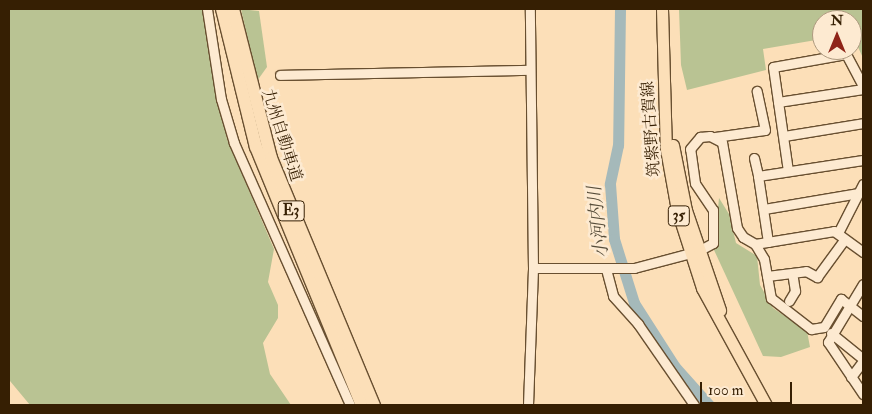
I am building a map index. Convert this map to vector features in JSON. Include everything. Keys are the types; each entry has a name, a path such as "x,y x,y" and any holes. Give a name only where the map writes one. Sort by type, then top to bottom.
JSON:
{"highway":[{"name":"九州自動車道","path":"222,9 256,147 362,405"},
{"name":"九州自動車道","path":"232,9 271,158 374,405"}],"main road":[{"name":"筑紫野古賀線","path":"662,9 667,163 694,253 718,321 766,405"},
{"name":"筑紫野古賀線","path":"670,9 673,149 694,253 724,318 774,405"}],"street":[{"path":"207,9 221,99 234,143 350,405"},
{"path":"528,405 533,268 528,70 530,9"},
{"path":"778,102 863,88 846,54 773,67 778,102 784,136 788,171"},
{"path":"280,75 528,70"},
{"path":"533,268 634,268 694,253 712,243 715,223 713,210 695,183 690,149 700,137 715,137 765,130 757,91"},
{"path":"784,136 863,123"},
{"path":"715,137 724,150 736,228 755,244 767,276 771,298 814,330 824,327 841,300 863,316"},
{"path":"754,158 768,242"},
{"path":"758,176 863,160"},
{"path":"767,276 806,271 817,277 841,236 861,188"},
{"path":"764,209 861,188"},
{"path":"755,244 841,236 863,252"},
{"path":"609,269 613,296 638,324 694,405"},
{"path":"789,301 795,291 792,273"},
{"path":"863,284 831,333 831,350 863,394"},
{"path":"831,333 863,360 851,377"}],"green space":[{"path":"9,9 203,9 227,139 274,249 268,282 278,305 278,318 263,343 270,374 291,405 30,405 10,381"},
{"path":"241,9 259,11 267,67 257,81"},
{"path":"679,9 863,9 863,58 862,10 812,10 812,41 763,49 766,70 687,90 681,65"},
{"path":"719,198 729,214 736,243 757,256 760,285 773,308 807,331 810,347 781,357 763,356 714,250"}],"waterway":[{"name":"小河内川","path":"620,9 618,145 610,184 614,239 634,303 675,367 709,405"}]}
